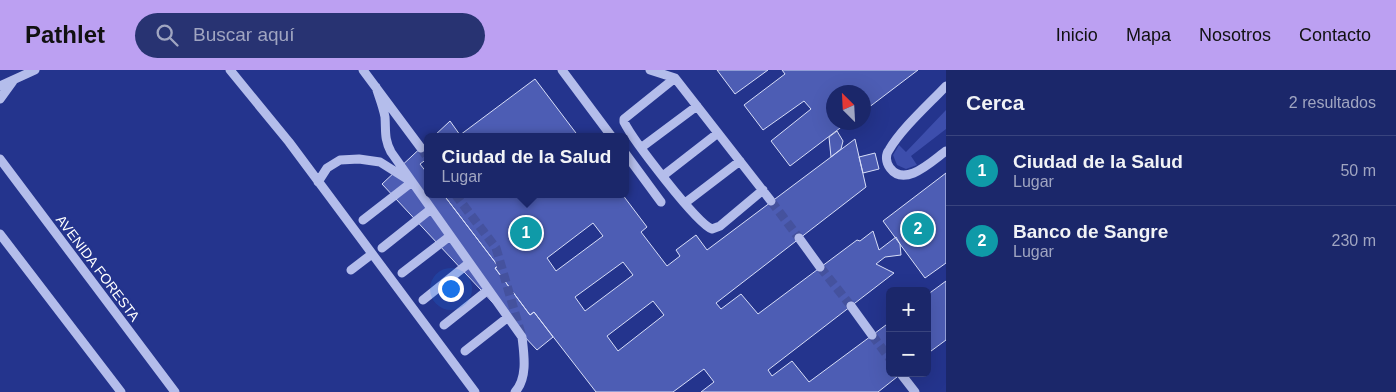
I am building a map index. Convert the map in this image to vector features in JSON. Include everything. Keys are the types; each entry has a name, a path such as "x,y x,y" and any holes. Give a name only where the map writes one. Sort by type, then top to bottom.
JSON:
{"street":[{"path":"0,86 35,70"},
{"path":"230,70 318,182 475,392"},
{"path":"363,70 421,148"},
{"path":"562,70 609,133"},
{"path":"650,70 675,78 771,201"},
{"path":"675,78 624,119 626,126 685,203 705,227 712,229 720,226 763,190"},
{"path":"0,99 16,79"},
{"path":"946,86 898,138 888,151 886,157 889,166 894,172 902,175 911,175 946,151"},
{"path":"376,87 383,106 386,143 522,337 525,362 520,387 515,392"},
{"path":"642,147 697,106"},
{"path":"664,175 718,133"},
{"path":"629,158 661,202"},
{"name":"AVENIDA FORESTA","path":"0,159 175,392"},
{"path":"318,182 327,168 340,160 359,159 380,162 412,182"},
{"path":"685,203 740,160"},
{"path":"363,220 412,182"},
{"path":"382,248 431,209"},
{"path":"0,234 121,392"},
{"path":"402,274 450,236"},
{"path":"799,238 820,267"},
{"path":"351,270 372,254"},
{"path":"423,300 469,263"},
{"path":"444,325 488,290"},
{"path":"851,306 872,335"},
{"path":"465,351 507,318"},
{"path":"903,377 915,392"}],"shaded area":[{"path":"946,110 946,129 911,156 917,165 906,169 897,165 893,155 899,145 906,152"}],"building":[{"path":"717,70 768,70 735,94"},
{"path":"782,70 918,70 871,106 871,85 826,85 826,130 837,130 790,166 771,141 811,109 804,101 763,130 744,105 785,74"},
{"path":"535,79 576,133 463,133"},
{"path":"450,121 459,133 437,133"},
{"path":"837,131 843,141 841,149 831,157 829,137"},
{"path":"855,139 866,187 716,303 721,309 741,294 758,314 857,240 860,241 873,231 879,250 896,237 900,244 901,255 885,257 876,264 894,273 768,370 772,376 792,361 809,382 886,325 886,377 897,377 878,392 701,392 714,382 704,369 673,392 596,392 534,312 530,315 495,268 498,266 446,198 625,198 647,227 641,232 667,266 680,256 676,250 696,235 707,250","holes":["593,223 603,236 556,271 547,258","623,262 633,275 585,311 575,297","653,301 664,315 618,351 607,336"]},
{"path":"424,145 424,161 420,164 424,169 424,198 446,198 498,266 495,268 530,315 534,312 553,337 537,350 382,184"},
{"path":"875,153 879,169 863,173 859,157"},
{"path":"946,173 946,263 925,278 883,221"},
{"path":"946,281 946,340 931,351 931,332 931,292"}],"tunnel":[{"path":"421,148 424,152"},
{"path":"458,198 496,248 522,337"},
{"path":"771,201 799,238"},
{"path":"820,267 851,306"},
{"path":"872,335 886,354"}],"place":[{"name":"Banco de Sangre","path":"918,229"},
{"name":"Ciudad de la Salud","path":"526,233"}]}
